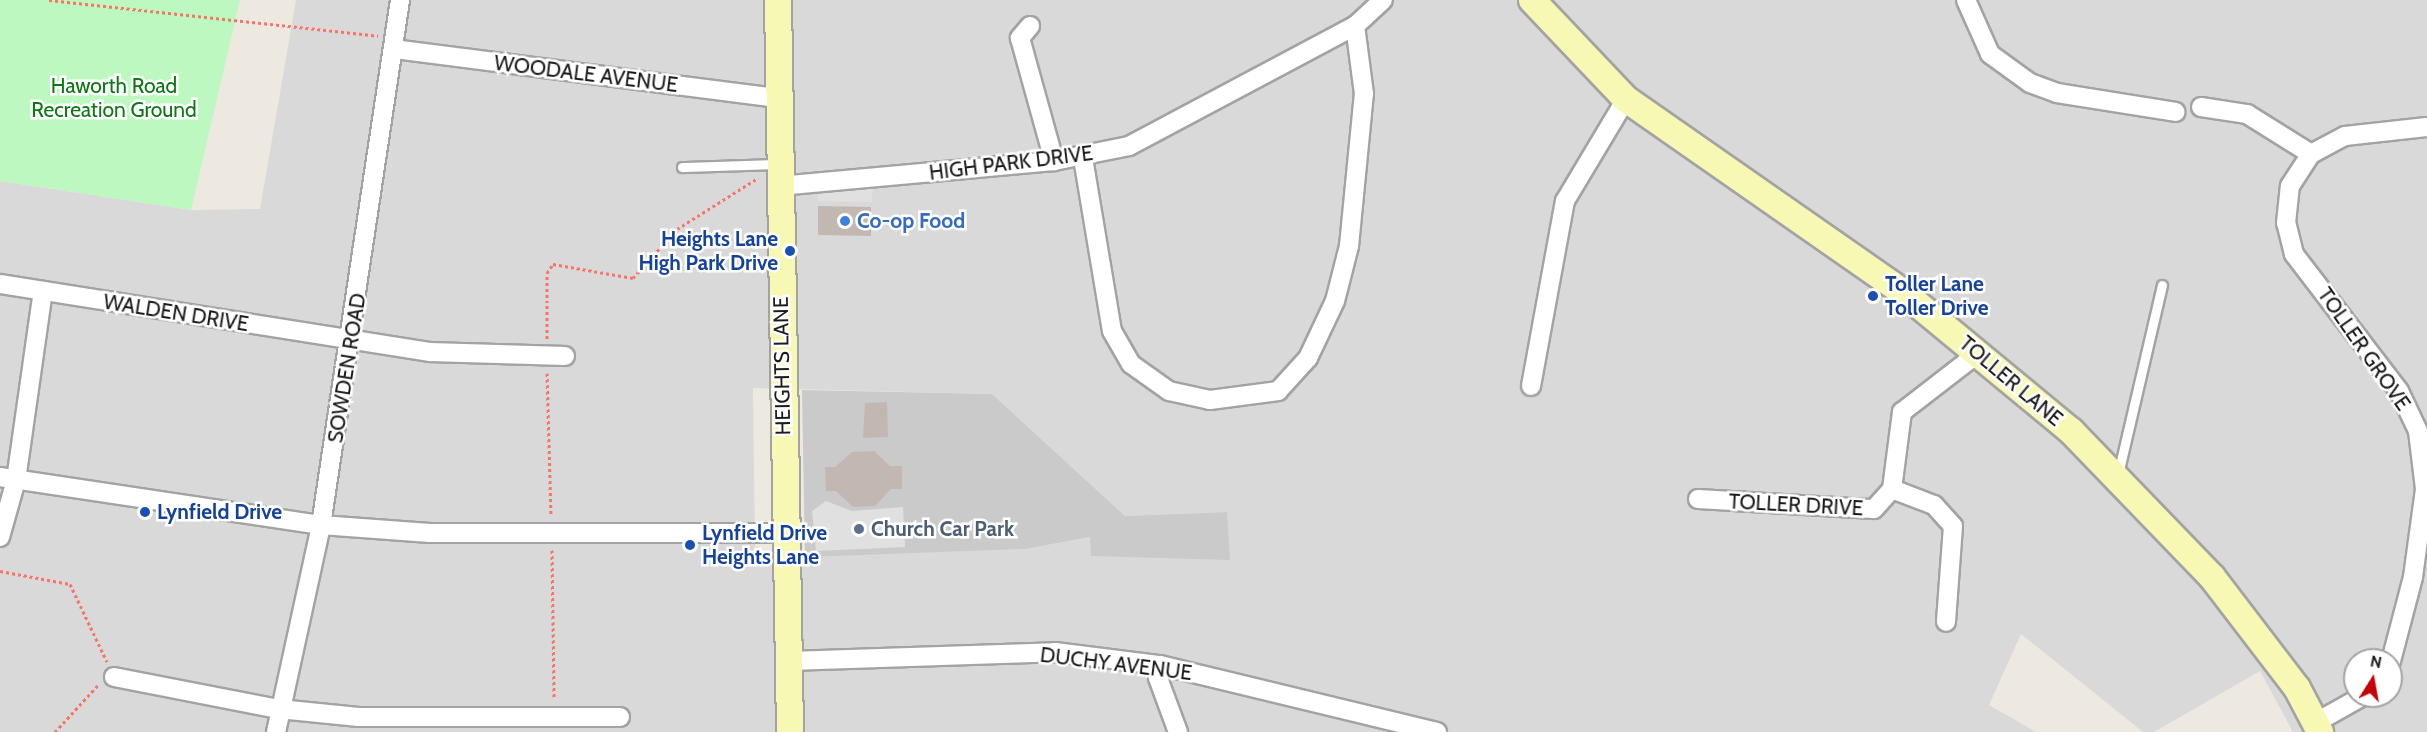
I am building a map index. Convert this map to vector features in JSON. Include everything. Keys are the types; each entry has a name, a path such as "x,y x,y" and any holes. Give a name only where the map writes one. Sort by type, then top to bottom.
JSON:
{"main road":[{"name":"HEIGHTS LANE","path":"778,0 779,175 790,732"},
{"name":"TOLLER LANE","path":"1532,0 1626,99 1904,294 2071,431 2212,577 2297,688 2318,728"}],"street":[{"name":"SOWDEN ROAD","path":"276,732 279,709 321,525 351,342 400,0"},
{"name":"HIGH PARK DRIVE","path":"779,175 1054,161 1083,158 1129,146 1355,26 1383,0"},
{"path":"1966,0 1990,54 2030,83 2058,93 2175,112"},
{"path":"1030,26 1020,38 1054,161"},
{"path":"1083,158 1112,331 1131,364 1169,392 1210,400 1278,391 1308,358 1335,301 1349,246 1365,94 1355,26"},
{"name":"WOODALE AVENUE","path":"394,44 779,98"},
{"path":"1532,386 1565,201 1626,99"},
{"path":"2201,107 2247,114 2311,154"},
{"name":"TOLLER GROVE","path":"2394,648 2413,577 2425,489 2418,431 2399,391 2294,254 2286,223 2290,186 2311,154 2345,136 2427,127"},
{"name":"WALDEN DRIVE","path":"0,284 351,342 430,352 565,356"},
{"path":"0,537 8,478 43,291"},
{"name":"TOLLER DRIVE","path":"1698,499 1874,509 1892,489 1902,412 1977,354"},
{"path":"8,478 321,525 430,533 552,530 785,533"},
{"path":"1892,489 1934,506 1953,526 1946,622"},
{"name":"DUCHY AVENUE","path":"789,661 1055,652 1160,665 1437,732"},
{"path":"1160,665 1158,678 1178,732"},
{"path":"114,677 279,709 358,717 554,719 620,717"},
{"path":"2318,728 2346,708"}],"lane":[{"path":"682,167 779,175"},
{"path":"2116,480 2162,285"}],"path":[{"path":"49,0 394,44"},
{"path":"554,719 552,530 546,355 547,273 553,264 633,278 677,229 779,175"},
{"path":"0,571 70,584 114,677 97,685 55,732"}],"shaded area":[{"path":"296,0 2427,0 2427,732 2293,732 2260,671 2154,732 2143,732 2021,634 1989,705 2036,732 0,732 0,181 191,210 260,209","holes":["753,388 992,394 1125,516 1226,512 1091,556 1091,537 1026,549 755,558"]},
{"path":"873,184 872,202 818,201 818,189"},
{"path":"802,390 992,394 1125,516 1227,512 1230,560 1091,556 1090,537 1026,549 805,557"},
{"name":"Church Car Park","path":"826,501 852,511 903,507 905,547 816,551 812,511"}],"green space":[{"name":"Haworth Road Recreation Ground","path":"0,0 240,0 191,210 0,181"}],"building":[{"name":"Co-op Food","path":"818,206 871,207 871,236 818,235"},
{"path":"887,402 888,437 863,438 865,403"},
{"path":"874,451 890,466 902,466 902,489 891,489 875,506 853,507 836,491 826,491 825,467 835,467 852,452"}],"place":[{"name":"Co-op Food","path":"845,221"},
{"name":"Heights Lane High Park Drive","path":"790,251"},
{"name":"Toller Lane Toller Drive","path":"1873,296"},
{"name":"Lynfield Drive","path":"145,512"},
{"name":"Church Car Park","path":"859,529"},
{"name":"Lynfield Drive Heights Lane","path":"690,545"}]}
